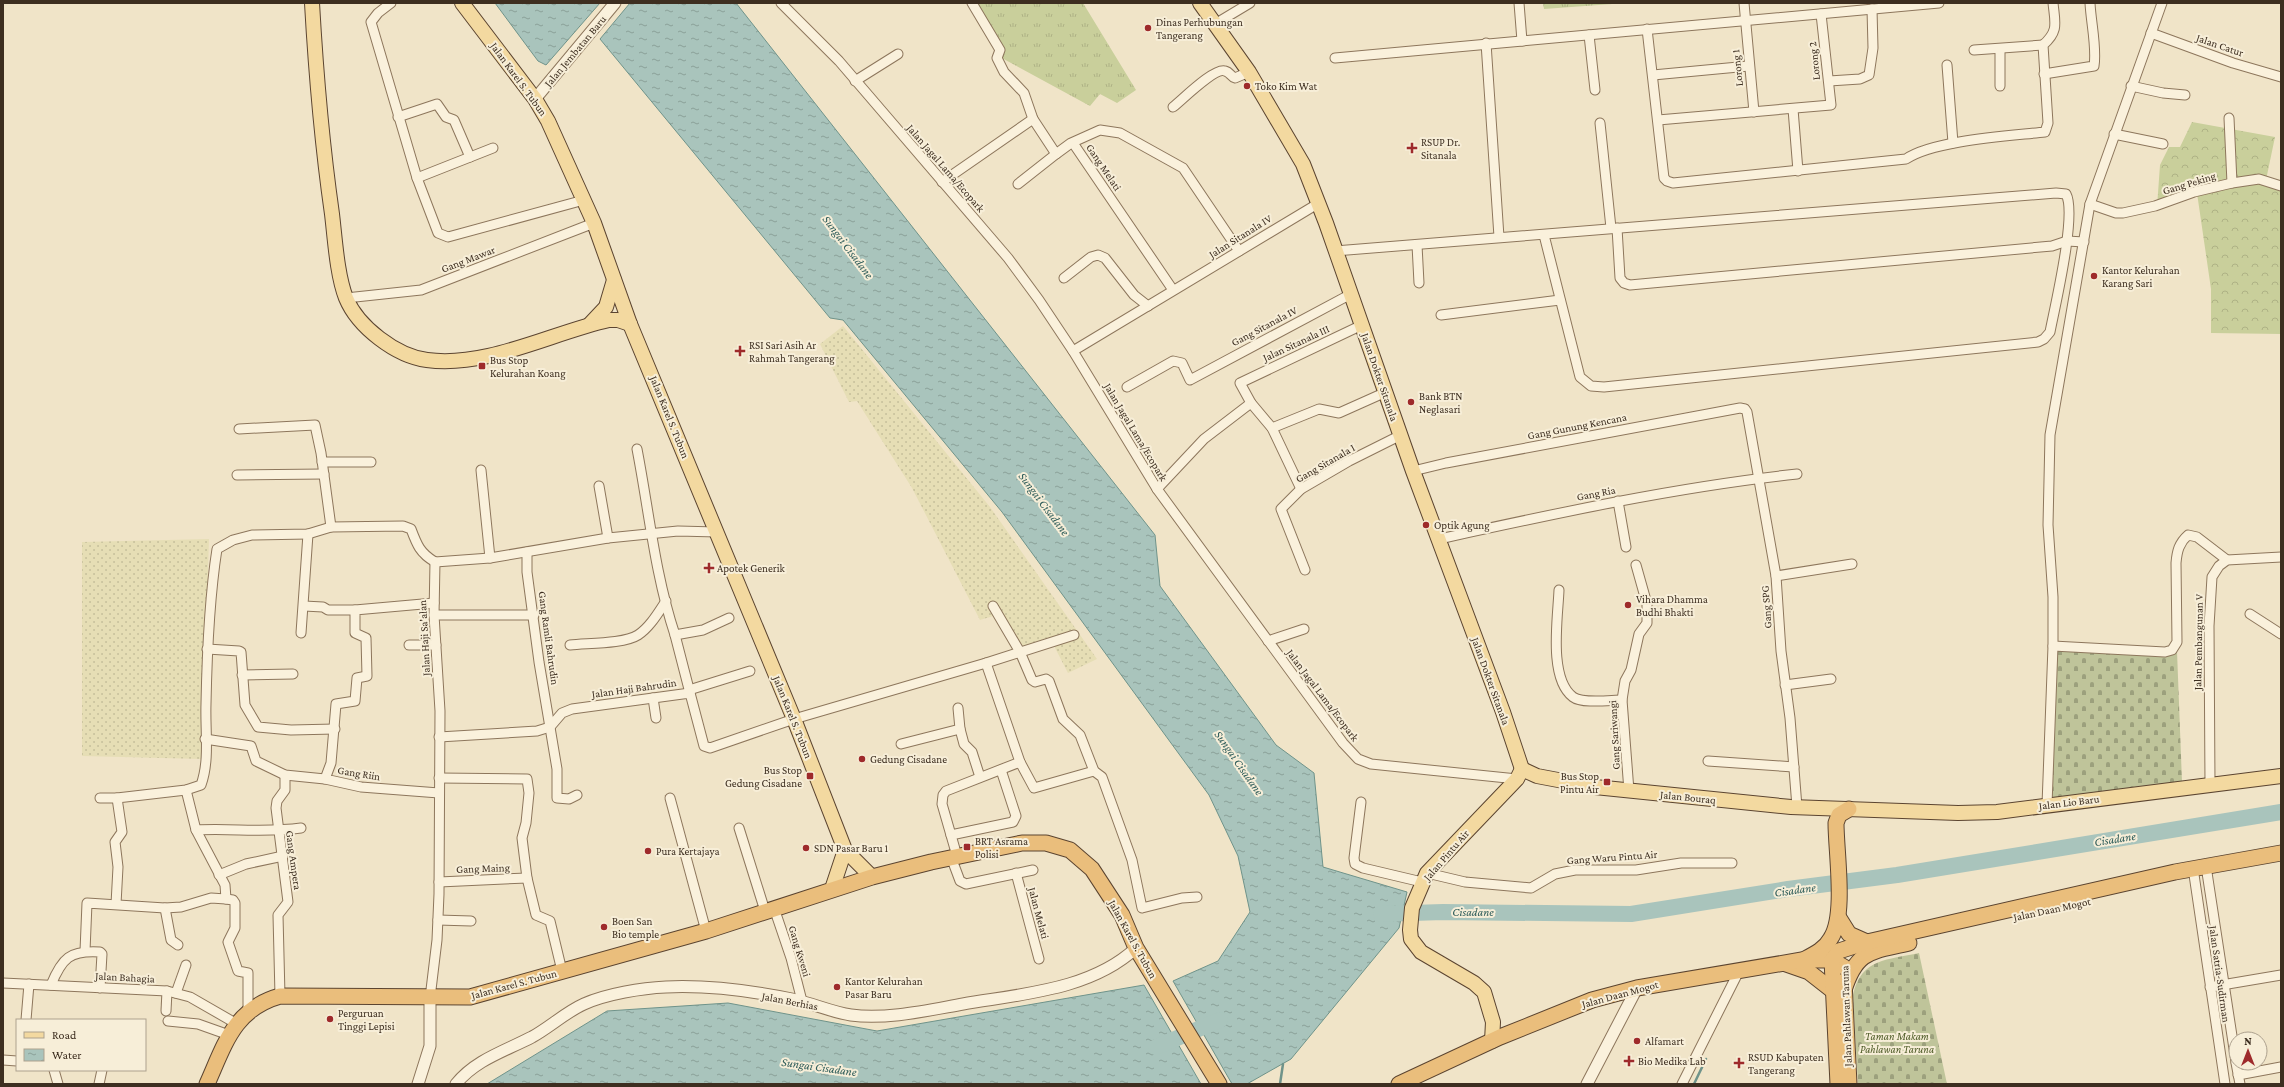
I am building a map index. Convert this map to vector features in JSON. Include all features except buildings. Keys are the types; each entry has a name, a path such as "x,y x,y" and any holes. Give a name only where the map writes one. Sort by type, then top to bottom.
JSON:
{"highway":[{"path":"1802,960 1825,947 1831,938 1838,915 1836,819 1853,809"},
{"name":"Jalan Karel S. Tubun","path":"207,1084 233,1029 248,1012 263,1001 280,996 430,998 470,997 706,931 872,877 954,856 1022,843 1046,843 1070,850 1092,869 1122,915 1136,948 1219,1084"},
{"name":"Jalan Daan Mogot","path":"1838,990 1856,963 1868,953 2281,853"},
{"name":"Jalan Daan Mogot","path":"1399,1084 1492,1040 1592,1000 1637,988 1740,969 1802,960 1838,964 1835,954 1843,949 1867,942 2200,872 2281,862"},
{"path":"1838,915 1849,934 1867,942"},
{"path":"1782,963 1809,972 1838,990"},
{"name":"Jalan Pahlawan Taruna","path":"1838,964 1838,1084"},
{"name":"Jalan Pahlawan Taruna","path":"1838,990 1849,1084"}],"main road":[{"path":"312,3 323,151 337,256 346,298 356,314 373,334 392,348 427,360 489,356 590,324 618,320 630,324"},
{"name":"Jalan Karel S. Tubun","path":"462,3 535,99 548,121 594,223 630,324 794,719 845,850 872,877"},
{"name":"Jalan Dokter Sitanala","path":"1200,3 1248,72 1298,156 1341,251 1351,294 1413,471 1439,539 1520,774"},
{"path":"590,324 606,307 614,280"},
{"name":"Jalan Bouraq","path":"1520,774 1595,787 1629,791 1797,807 1853,809"},
{"name":"Jalan Pintu Air","path":"1492,1040 1493,1022 1484,992 1474,983 1421,952 1411,939 1410,930 1412,908 1423,882 1520,774"},
{"name":"Jalan Lio Baru","path":"1853,809 1978,814 2281,776"},
{"path":"832,889 845,850"}],"street":[{"path":"391,3 378,13 372,22 398,117 417,178 438,233 448,238 584,200"},
{"name":"Jalan Jembatan Baru","path":"535,99 615,3"},
{"name":"Jalan Jagal Lama/Ecopark","path":"781,3 855,81 1008,258 1039,300 1073,351 1157,489 1343,743 1358,759 1371,764 1520,774"},
{"path":"972,3 1000,50 997,58 1001,66 1024,93 1033,119 1056,154"},
{"path":"1215,24 1250,3"},
{"path":"1519,3 1522,41"},
{"name":"Lorong 1","path":"1744,3 1744,22 1754,112"},
{"path":"1335,58 1486,43 1744,22 1939,3"},
{"path":"1974,50 2043,45 2053,37 2055,28 2053,3"},
{"path":"2044,74 2094,66 2096,53 2093,44 2090,3"},
{"path":"2047,805 2053,646 2053,597 2048,525 2050,434 2090,204 2162,3"},
{"path":"1829,81 1860,79 1869,75 1873,48 1872,10"},
{"name":"Lorong 2","path":"1793,108 1831,105 1821,14"},
{"path":"1647,29 1664,178 1669,183 1906,159 1913,154 1953,143 2045,132 2048,123 2043,45"},
{"name":"Jalan Catur","path":"2151,33 2281,77"},
{"path":"1589,35 1595,90"},
{"path":"1486,43 1499,237"},
{"path":"2000,49 2000,86"},
{"path":"855,81 898,54"},
{"path":"1947,65 1953,143"},
{"path":"1653,75 1749,66"},
{"path":"1173,107 1205,80 1220,71 1227,71 1235,78 1248,72"},
{"path":"2131,86 2163,93 2185,94"},
{"path":"398,117 437,104 446,117 454,120 470,157"},
{"path":"1658,120 1793,108 1798,171"},
{"name":"Gang Peking","path":"2090,204 2116,213 2123,213 2155,206 2194,192 2232,183 2229,118"},
{"path":"942,182 1033,119"},
{"path":"1600,123 1620,278 1624,283 1630,285 2052,246 2067,241 2084,242"},
{"path":"1073,143 1100,130 1120,133 1183,168 1239,251"},
{"path":"2114,134 2163,144"},
{"name":"Gang Melati","path":"1018,184 1056,154 1073,143 1173,290"},
{"path":"417,178 493,148"},
{"path":"2232,183 2259,179 2281,186"},
{"path":"1341,251 1499,237 2063,193 2068,199 2069,205 2067,241 2050,332 2044,339 2038,342 1604,387 1592,386 1580,377 1544,234"},
{"name":"Jalan Sitanala IV","path":"1073,351 1319,203"},
{"name":"Gang Mawar","path":"346,298 421,290 594,223"},
{"path":"1416,245 1419,283"},
{"path":"1064,278 1091,257 1098,255 1105,258 1134,295 1148,306"},
{"name":"Gang Sitanala IV","path":"1127,387 1173,360 1182,364 1190,380 1351,294"},
{"path":"1441,314 1560,300"},
{"name":"Jalan Sitanala III","path":"1251,402 1240,383 1362,325"},
{"path":"1272,428 1319,409 1339,413 1386,392"},
{"path":"1157,489 1204,439 1251,402 1272,428 1301,489"},
{"name":"Gang Gunung Kencana","path":"1413,471 1740,408 1745,409"},
{"name":"Gang SPG","path":"1745,409 1747,412 1776,576 1797,807"},
{"path":"239,429 313,424 316,427 331,527"},
{"name":"Gang Sitanala I","path":"1305,570 1281,509 1301,489 1348,461 1401,435"},
{"path":"637,449 648,514 666,601 690,692 750,672"},
{"path":"322,462 371,462"},
{"path":"481,470 490,558"},
{"path":"237,475 324,474"},
{"name":"Gang Ria","path":"1439,539 1551,513 1682,489 1797,474"},
{"path":"599,486 608,538"},
{"path":"1618,501 1626,546"},
{"path":"100,798 117,798 186,790 201,785 206,760 207,649 213,577 218,549 233,540 252,535 308,534 331,527 408,527 411,529 418,548 435,562 490,558 608,538 653,534 717,532"},
{"path":"301,633 308,534"},
{"path":"2053,646 2165,652 2172,650 2178,642 2177,550 2182,540 2188,535 2197,537 2227,560 2281,557"},
{"name":"Gang Ramli Bahrudin","path":"527,552 527,572 534,615 539,662 557,769 557,798 569,799 577,795"},
{"name":"Jalan Pembangunan V","path":"2210,784 2209,626 2212,577 2219,566 2227,560"},
{"name":"Jalan Haji Sa'alan","path":"430,998 438,920 439,882 440,711 434,616 435,562"},
{"path":"1776,576 1852,564"},
{"name":"Gang Sariwangi","path":"1629,791 1622,700 1625,681 1631,670 1639,634 1647,623 1647,604 1636,565"},
{"path":"1560,590 1556,660 1565,684 1573,697 1584,700 1622,700"},
{"path":"570,645 626,639 637,636 650,625 666,601"},
{"path":"304,606 323,607 328,610 354,610 434,603"},
{"path":"993,606 1020,652 1032,680 1035,682 1046,679 1049,681 1063,719 1080,735 1094,771 1102,777 1130,854 1142,908 1182,898 1197,897"},
{"name":"Gang Riin","path":"354,610 355,633 366,638 367,676 357,678 355,700 336,703 331,763 326,779 361,788 439,793"},
{"path":"2250,614 2281,634"},
{"path":"434,616 534,615"},
{"path":"675,635 703,630 729,618"},
{"path":"1268,641 1304,629"},
{"path":"794,719 986,663 1074,635"},
{"path":"409,645 436,645"},
{"path":"207,649 239,651 241,655 245,705 258,727 291,730 335,729"},
{"path":"986,663 1020,762 1034,788 1094,771"},
{"path":"242,675 293,674"},
{"path":"1785,685 1831,679"},
{"name":"Jalan Haji Bahrudin","path":"550,727 562,713 572,709 690,692 703,744 706,748 794,719"},
{"path":"653,698 656,718"},
{"path":"958,708 960,729 964,744 972,752 980,778"},
{"path":"439,737 537,731 550,727"},
{"path":"902,744 960,729"},
{"path":"205,739 250,746 256,761 285,774 326,779"},
{"path":"1708,761 1794,767"},
{"path":"1020,762 946,791 943,795 942,804 951,835 960,881 966,884 1033,870"},
{"path":"951,835 1013,822 1016,816 1001,770"},
{"name":"Gang Ampera","path":"280,996 278,915 288,902 283,856 278,831 277,801 285,790 285,774"},
{"path":"439,778 527,779 529,793 526,823 522,838 527,878 536,915 550,921 562,971"},
{"path":"186,790 196,830 225,885 226,899"},
{"path":"116,904 118,867 115,842 122,832 117,798"},
{"path":"670,798 706,931"},
{"name":"Gang Waru Pintu Air","path":"1361,802 1354,858 1355,864 1363,868 1423,882 1465,882 1531,888 1556,874 1575,870 1636,870 1681,863 1732,863"},
{"path":"196,830 226,828 278,831 301,828"},
{"name":"Gang Kweni","path":"739,828 769,910 791,958 802,1002"},
{"path":"219,875 246,864 283,856"},
{"name":"Jalan Satria-Sudirman","path":"2200,872 2224,985 2231,1031"},
{"name":"Jalan Satria-Sudirman","path":"2200,872 2210,987 2225,1084"},
{"name":"Jalan Melati","path":"1016,873 1039,959"},
{"name":"Gang Maing","path":"439,882 527,878"},
{"path":"85,951 87,903 165,908 181,907 211,898 233,900 235,903 235,928 229,938 228,946 238,971 248,973 248,1012"},
{"path":"165,908 171,940 178,945"},
{"path":"438,920 471,921"},
{"name":"Jalan Berhias","path":"456,1084 478,1063 533,1036 584,1003 626,992 666,987 723,989 802,1002 850,1015 868,1017 940,1008 1037,993 1065,986 1112,966 1136,948"},
{"path":"51,985 59,965 66,959 85,951 102,953 100,988"},
{"path":"166,1011 172,992 186,965"},
{"path":"1682,1084 1740,969"},
{"path":"2210,987 2281,975"},
{"name":"Jalan Bahagia","path":"3,983 172,992 190,997 233,1029"},
{"path":"26,1019 29,984"},
{"path":"1587,1084 1637,988"},
{"path":"418,1084 430,1046 430,998"},
{"path":"168,1021 233,1029"},
{"path":"3,1060 16,1061"},
{"path":"2239,1080 2281,1067"},
{"path":"54,1071 58,1084"},
{"path":"100,1084 102,1071"}],"shaded area":[{"path":"843,326 990,507 1097,659 1068,673 1053,644 1028,653 1000,614 980,620 912,488 857,401 849,402 820,344"},
{"path":"209,539 202,759 82,756 82,542"}],"green space":[{"path":"972,3 1083,3 1136,90 1117,103 1100,94 1090,106 998,56"},
{"path":"1543,3 1626,3 1544,9"},
{"path":"2192,122 2275,137 2266,180 2281,186 2281,334 2211,333 2211,289 2197,193 2157,207 2160,165 2169,147 2180,147"},
{"path":"2058,642 2177,651 2182,782 2051,807"},
{"name":"Taman Makam Pahlawan Taruna","path":"1919,953 1947,1084 1858,1084 1853,995 1857,983 1862,974 1869,967 1877,963"}],"water":[{"path":"495,3 600,3 546,65 538,61"},
{"path":"630,3 736,3 1155,535 1160,586 1276,745 1314,773 1323,867 1407,892 1399,928 1291,1059 1247,1084 1232,1084 1173,981 1218,961 1250,912 1238,856 1209,795 1002,512 843,320 830,318 600,39"},
{"path":"1144,985 1201,1084 487,1084 607,1011 728,1003 877,1031"}],"waterway":[{"name":"Cisadane","path":"1381,914 1443,912 1631,914 1788,889 1897,875 2281,812"},
{"name":"Sungai Cisadane","path":"1156,1047 1220,1020"},
{"path":"1694,1084 1706,1059"},
{"path":"1280,1084 1283,1064"}],"place":[{"name":"Dinas Perhubungan Tangerang","path":"1148,28"},
{"name":"Toko Kim Wat","path":"1247,86"},
{"name":"RSUP Dr. Sitanala","path":"1412,148"},
{"name":"Kantor Kelurahan Karang Sari","path":"2094,276"},
{"name":"RSI Sari Asih Ar Rahmah Tangerang","path":"740,351"},
{"name":"Bus Stop Kelurahan Koang","path":"482,366"},
{"name":"Bank BTN Neglasari","path":"1411,402"},
{"name":"Optik Agung","path":"1426,525"},
{"name":"Apotek Generik","path":"709,568"},
{"name":"Vihara Dhamma Budhi Bhakti","path":"1628,605"},
{"name":"Gedung Cisadane","path":"862,759"},
{"name":"Bus Stop Gedung Cisadane","path":"810,776"},
{"name":"Bus Stop Pintu Air","path":"1607,782"},
{"name":"BRT Asrama Polisi","path":"967,847"},
{"name":"SDN Pasar Baru 1","path":"806,848"},
{"name":"Pura Kertajaya","path":"648,851"},
{"name":"Boen San Bio temple","path":"604,927"},
{"name":"Kantor Kelurahan Pasar Baru","path":"837,987"},
{"name":"Perguruan Tinggi Lepisi","path":"330,1019"},
{"name":"Alfamart","path":"1637,1041"},
{"name":"Bio Medika Lab","path":"1629,1061"},
{"name":"RSUD Kabupaten Tangerang","path":"1739,1063"}]}
